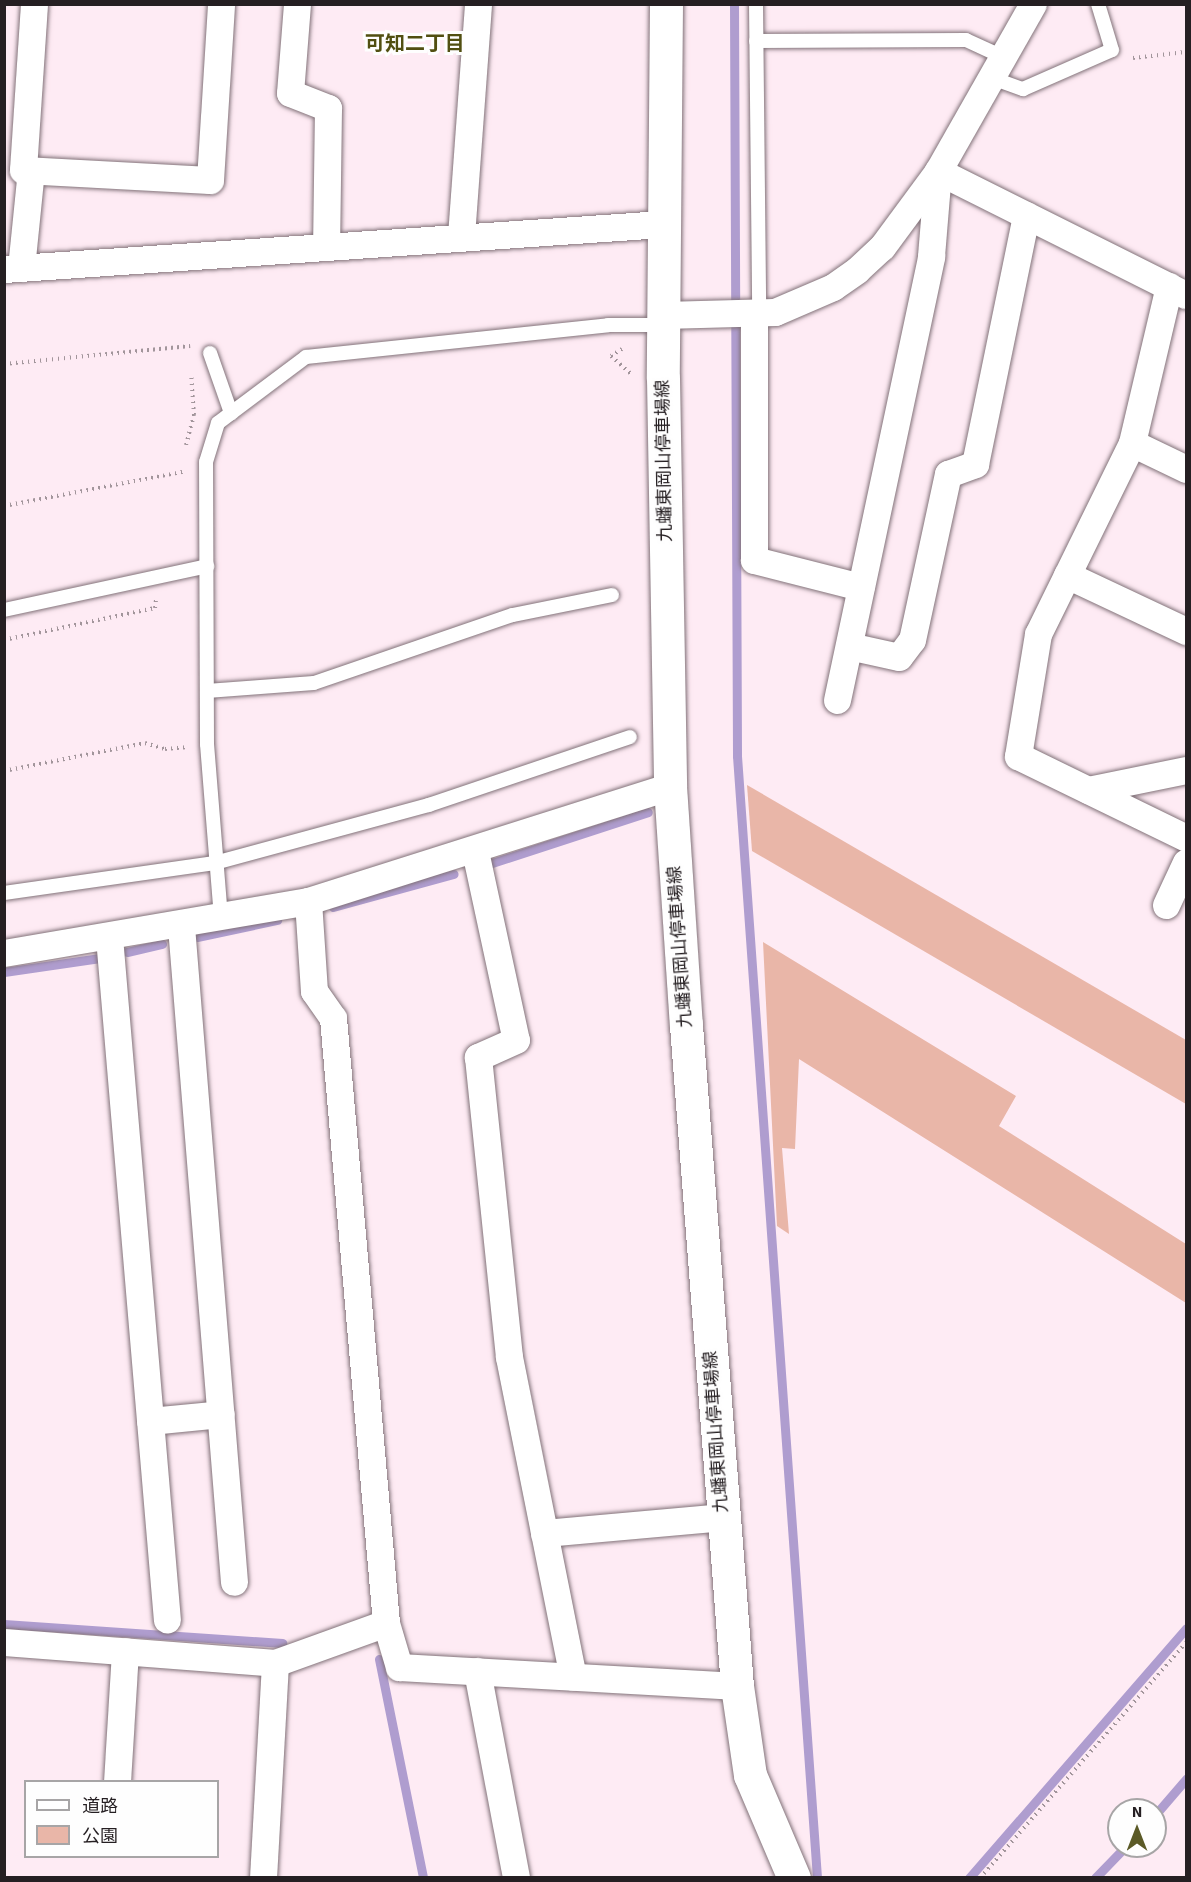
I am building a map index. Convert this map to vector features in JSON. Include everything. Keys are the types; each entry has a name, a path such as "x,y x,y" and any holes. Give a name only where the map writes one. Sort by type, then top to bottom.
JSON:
{"main road":[{"name":"九蟠東岡山停車場線","path":"666,4 663,320 670,786 737,1686 750,1775 794,1878"}],"street":[{"path":"34,4 23,170 210,180 220,4"},
{"path":"297,4 290,93 328,108 326,246"},
{"path":"461,236 478,4"},
{"path":"663,320 746,314 804,301 857,270 882,247 938,171 1034,4"},
{"path":"31,170 13,269 461,236 663,224"},
{"path":"938,171 1180,289 1132,443 1038,634 1018,756 1186,838"},
{"path":"837,700 932,256 938,171"},
{"path":"849,646 899,657 912,640 948,474 975,464 1026,214"},
{"path":"746,314 754,560 861,587"},
{"path":"1132,443 1186,469"},
{"path":"1067,575 1186,631"},
{"path":"1088,790 1186,770"},
{"path":"4,953 181,926 308,901 475,851 670,786"},
{"path":"475,851 516,1040 478,1057 509,1357 572,1668"},
{"path":"1166,905 1186,862"},
{"path":"308,901 314,991 333,1018 386,1623 399,1667 477,1671 572,1668 737,1686"},
{"path":"181,926 234,1582"},
{"path":"109,937 167,1620"},
{"path":"150,1421 221,1414"},
{"path":"544,1533 724,1517"},
{"path":"4,1642 275,1663 386,1623"},
{"path":"117,1780 125,1652"},
{"path":"263,1878 275,1663"},
{"path":"477,1671 516,1878"}],"lane":[{"path":"746,314 756,4"},
{"path":"756,41 966,40 1023,89 1112,50 1098,4"},
{"path":"221,918 207,744 206,472 210,437 231,413 306,357 663,320"},
{"path":"210,352 231,413"},
{"path":"4,610 207,566"},
{"path":"207,691 314,683 513,615 612,595"},
{"path":"4,893 215,864 429,805 630,737"}],"path":[{"path":"1112,50 1136,59 1186,52"},
{"path":"4,364 184,343 210,352"},
{"path":"611,356 634,349"},
{"path":"4,506 159,475 206,472"},
{"path":"4,640 155,608 160,577"},
{"path":"4,771 145,743 165,749 207,744"},
{"path":"980,1878 1186,1643"}],"green space":[{"path":"747,785 1186,1040 1186,1104 752,851"},
{"path":"763,942 1016,1096 999,1126 1186,1244 1186,1303 799,1059 795,1149 782,1148 789,1234 777,1226"}],"waterway":[{"path":"734,4 737,756 817,1878"},
{"path":"489,864 648,812"},
{"path":"333,907 454,874"},
{"path":"197,937 277,920"},
{"path":"127,952 162,944"},
{"path":"4,972 100,958"},
{"path":"4,1624 282,1643"},
{"path":"969,1878 1186,1628"},
{"path":"379,1659 423,1878"},
{"path":"1167,1801 1186,1779"},
{"path":"1095,1878 1114,1858"}],"district":[{"name":"可知二丁目","path":"415,44"}]}
